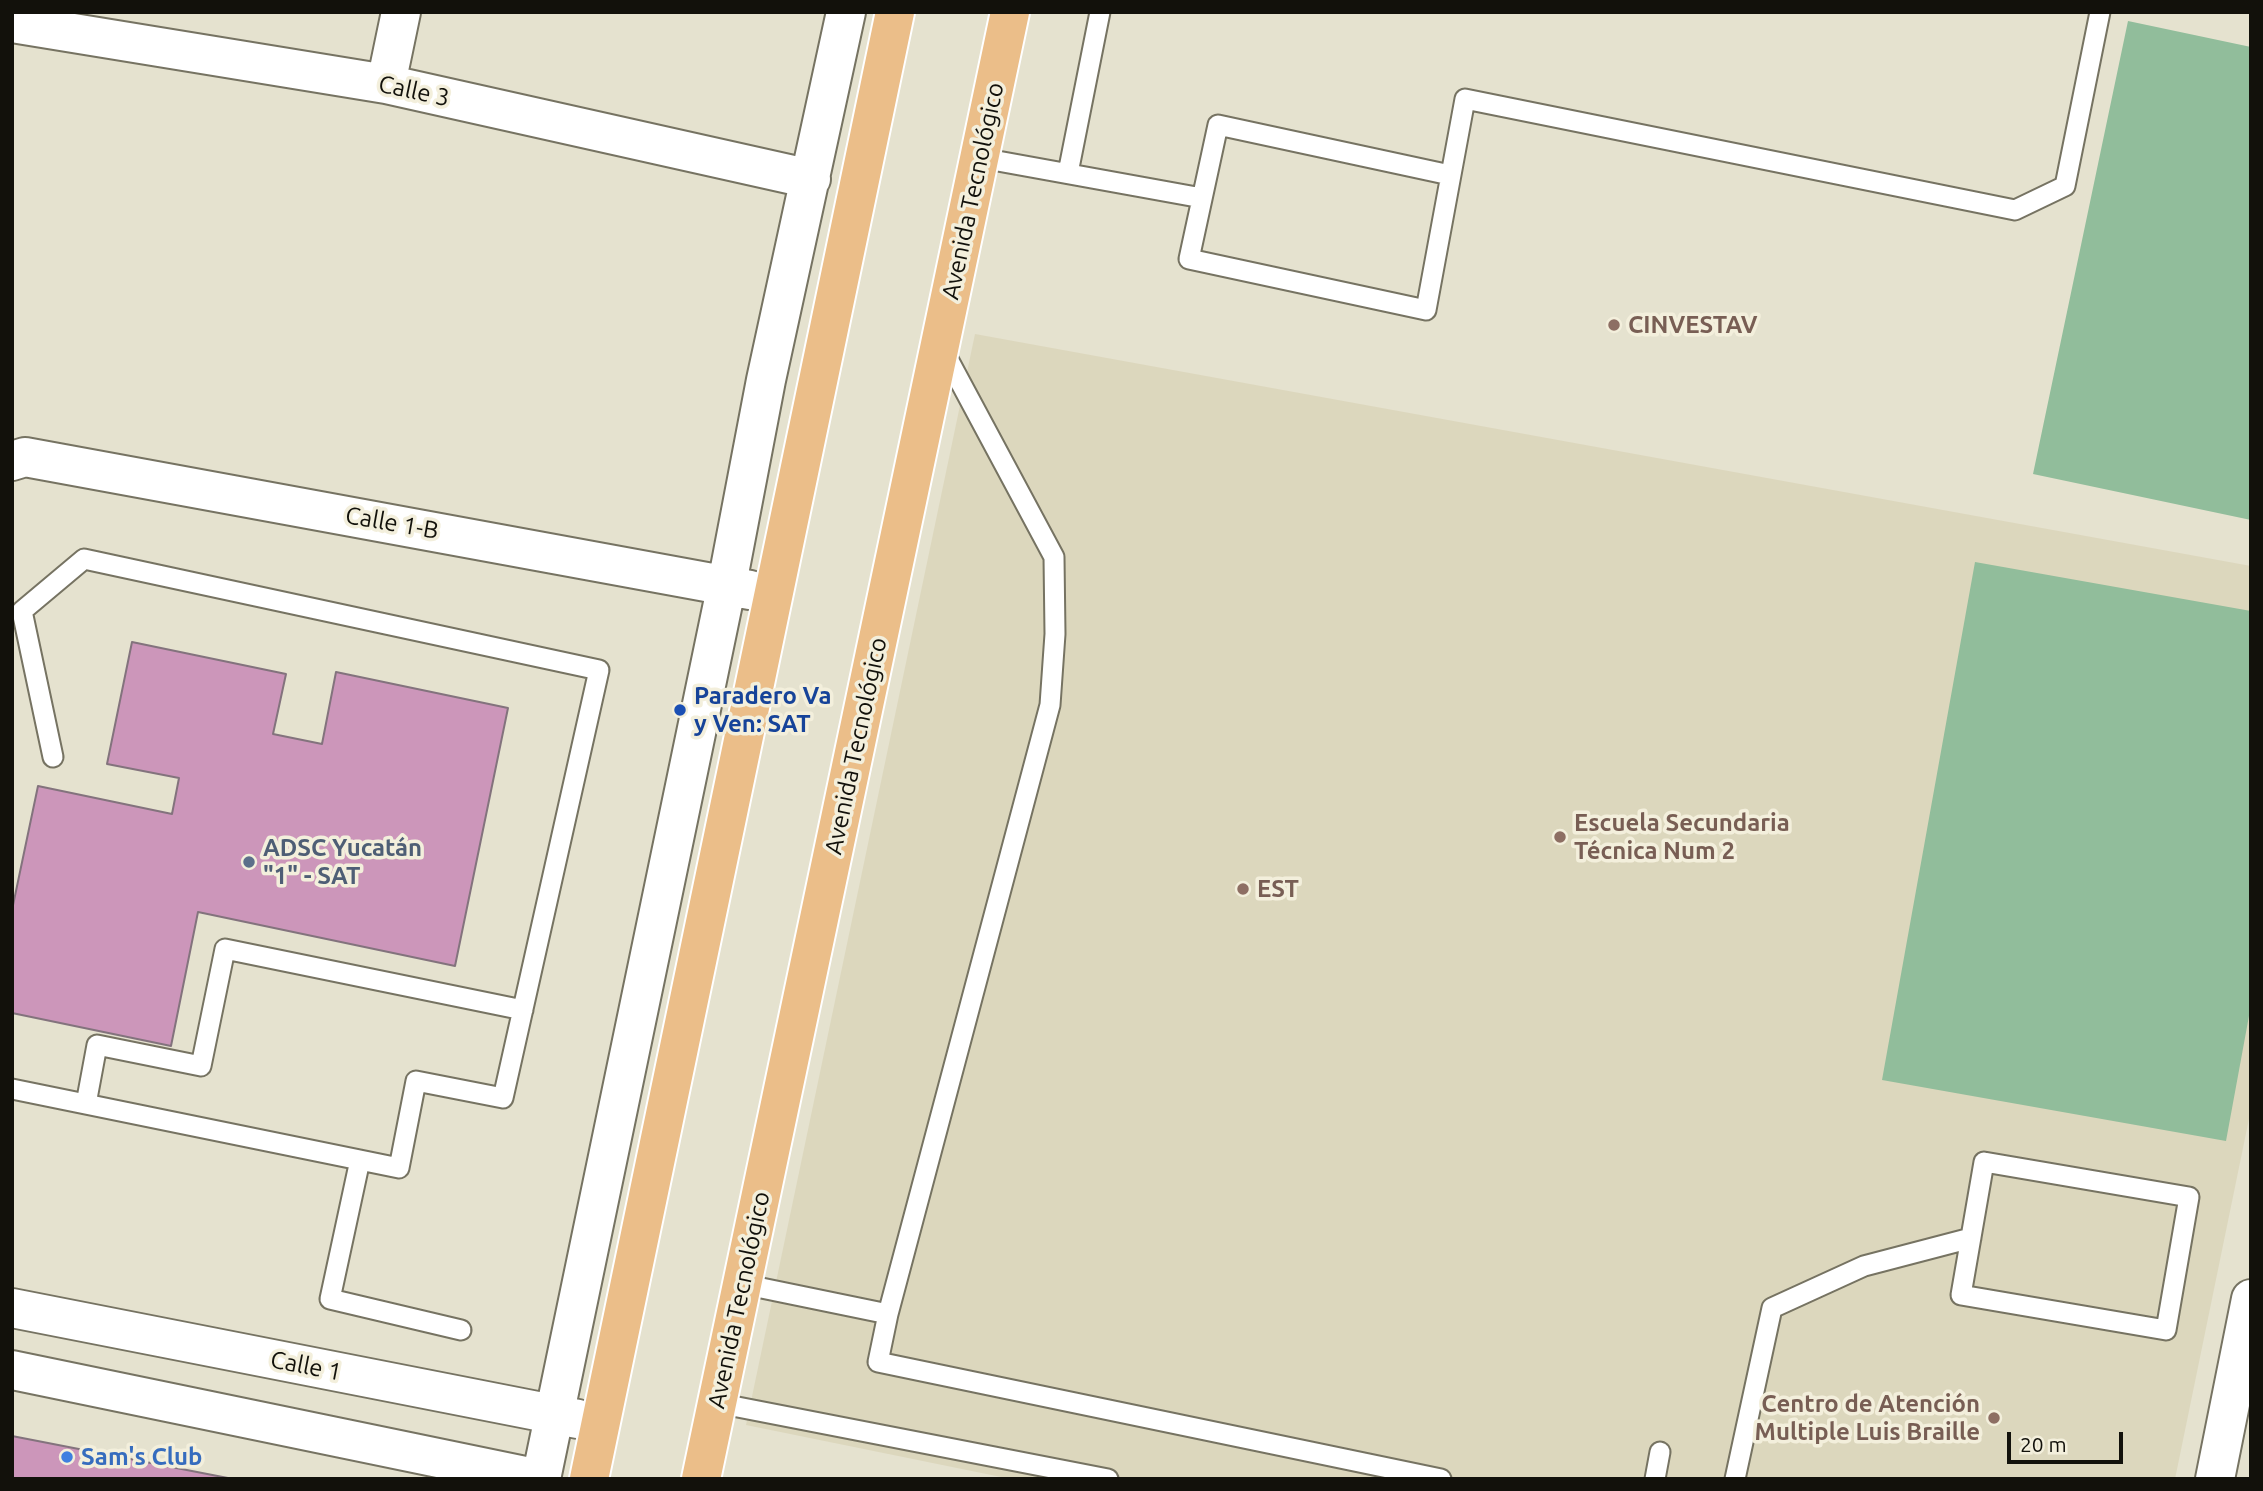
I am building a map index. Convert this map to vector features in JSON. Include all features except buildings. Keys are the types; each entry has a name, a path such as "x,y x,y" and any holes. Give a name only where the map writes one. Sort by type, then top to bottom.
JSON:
{"main road":[{"path":"589,1479 895,12"},
{"name":"Avenida Tecnológico","path":"701,1479 1010,12"}],"street":[{"path":"386,84 401,12"},
{"path":"12,1370 541,1479 727,584 766,380 846,12"},
{"name":"Calle 3","path":"12,23 386,84 811,179"},
{"name":"Calle 1-B","path":"12,461 25,457 727,584 773,595"},
{"path":"2215,1479 2251,1299"},
{"name":"Calle 1","path":"12,1308 601,1423"}],"lane":[{"path":"1068,173 1100,12"},
{"path":"1450,175 1218,125 1189,259 1426,310 1465,99 2015,210 2065,186 2100,12"},
{"path":"981,158 1202,198"},
{"path":"941,347 1054,557 1055,634 1050,705 888,1314 878,1362 1441,1479"},
{"path":"12,1089 399,1168 416,1081 503,1098 598,670 84,559 22,611 53,757"},
{"path":"86,1104 97,1045 201,1066 225,949 523,1010"},
{"path":"360,1160 330,1298 461,1330"},
{"path":"1984,1162 2189,1197 2166,1330 1961,1295 1971,1238 1984,1162"},
{"path":"1735,1479 1772,1308 1864,1266 1971,1238"},
{"path":"742,1284 888,1314"},
{"path":"717,1402 1108,1479"},
{"path":"1655,1479 1660,1452"}],"shaded area":[{"name":"Escuela Secundaria Técnica Num 2","path":"975,334 2251,566 2251,1109 2175,1479 1011,1479 746,1425"}],"green space":[{"path":"2128,21 2251,47 2251,520 2033,474"},
{"path":"1975,562 2251,611 2251,1005 2226,1141 1882,1080"}],"place":[{"name":"CINVESTAV","path":"1614,325"},
{"name":"Paradero Va y Ven: SAT","path":"680,710"},
{"name":"Escuela Secundaria Técnica Num 2","path":"1560,837"},
{"name":"ADSC Yucatán \"1\" - SAT","path":"249,862"},
{"name":"EST","path":"1243,889"},
{"name":"Centro de Atención Multiple Luis Braille","path":"1994,1418"},
{"name":"Sam's Club","path":"67,1457"}]}
